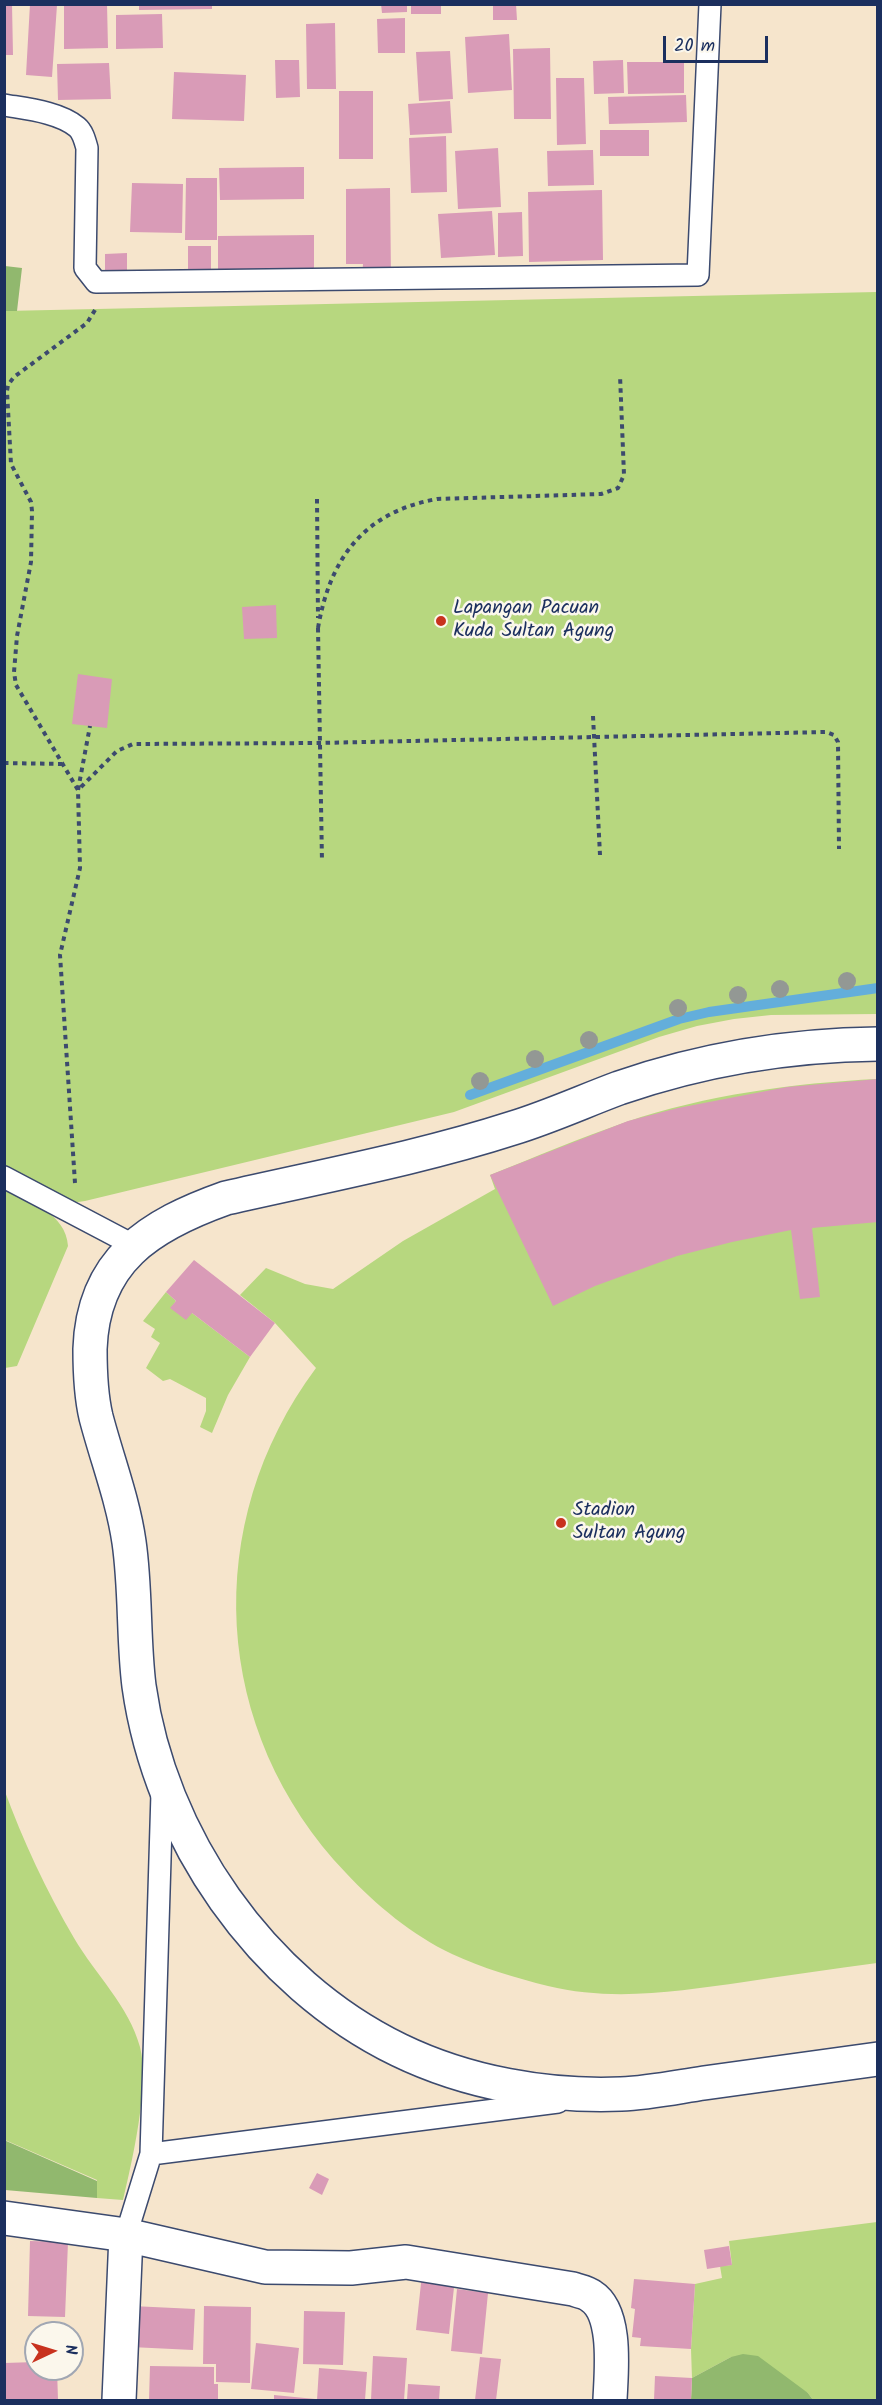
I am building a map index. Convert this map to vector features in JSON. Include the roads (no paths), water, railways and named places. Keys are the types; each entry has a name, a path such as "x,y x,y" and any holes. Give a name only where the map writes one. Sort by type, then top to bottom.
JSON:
{"street":[{"path":"878,1044 832,1044 779,1049 724,1059 619,1088 514,1128 472,1140 226,1198 191,1211 160,1227 135,1246 113,1270 98,1298 91,1330 90,1366 95,1413 120,1496 129,1540 134,1584 134,1637 140,1688 149,1737 163,1780 182,1826 202,1863 255,1938 317,1996 363,2030 401,2051 487,2080 570,2094 624,2094 878,2058"},
{"path":"4,2218 126,2235 265,2266 351,2268 406,2262 573,2289 591,2296 603,2308 612,2355 610,2400"},
{"path":"119,2400 126,2235"}],"lane":[{"path":"4,105 67,121 78,128 84,137 87,148 85,268 96,282 698,275 710,4"},
{"path":"4,1177 135,1246"},
{"path":"126,2235 151,2154 163,1780"},
{"path":"151,2154 624,2094"}],"waterway":[{"path":"470,1095 679,1019 709,1012 878,988"}],"place":[{"name":"Lapangan Pacuan Kuda Sultan Agung","path":"441,621"},
{"name":"Stadion Sultan Agung","path":"561,1523"}]}
